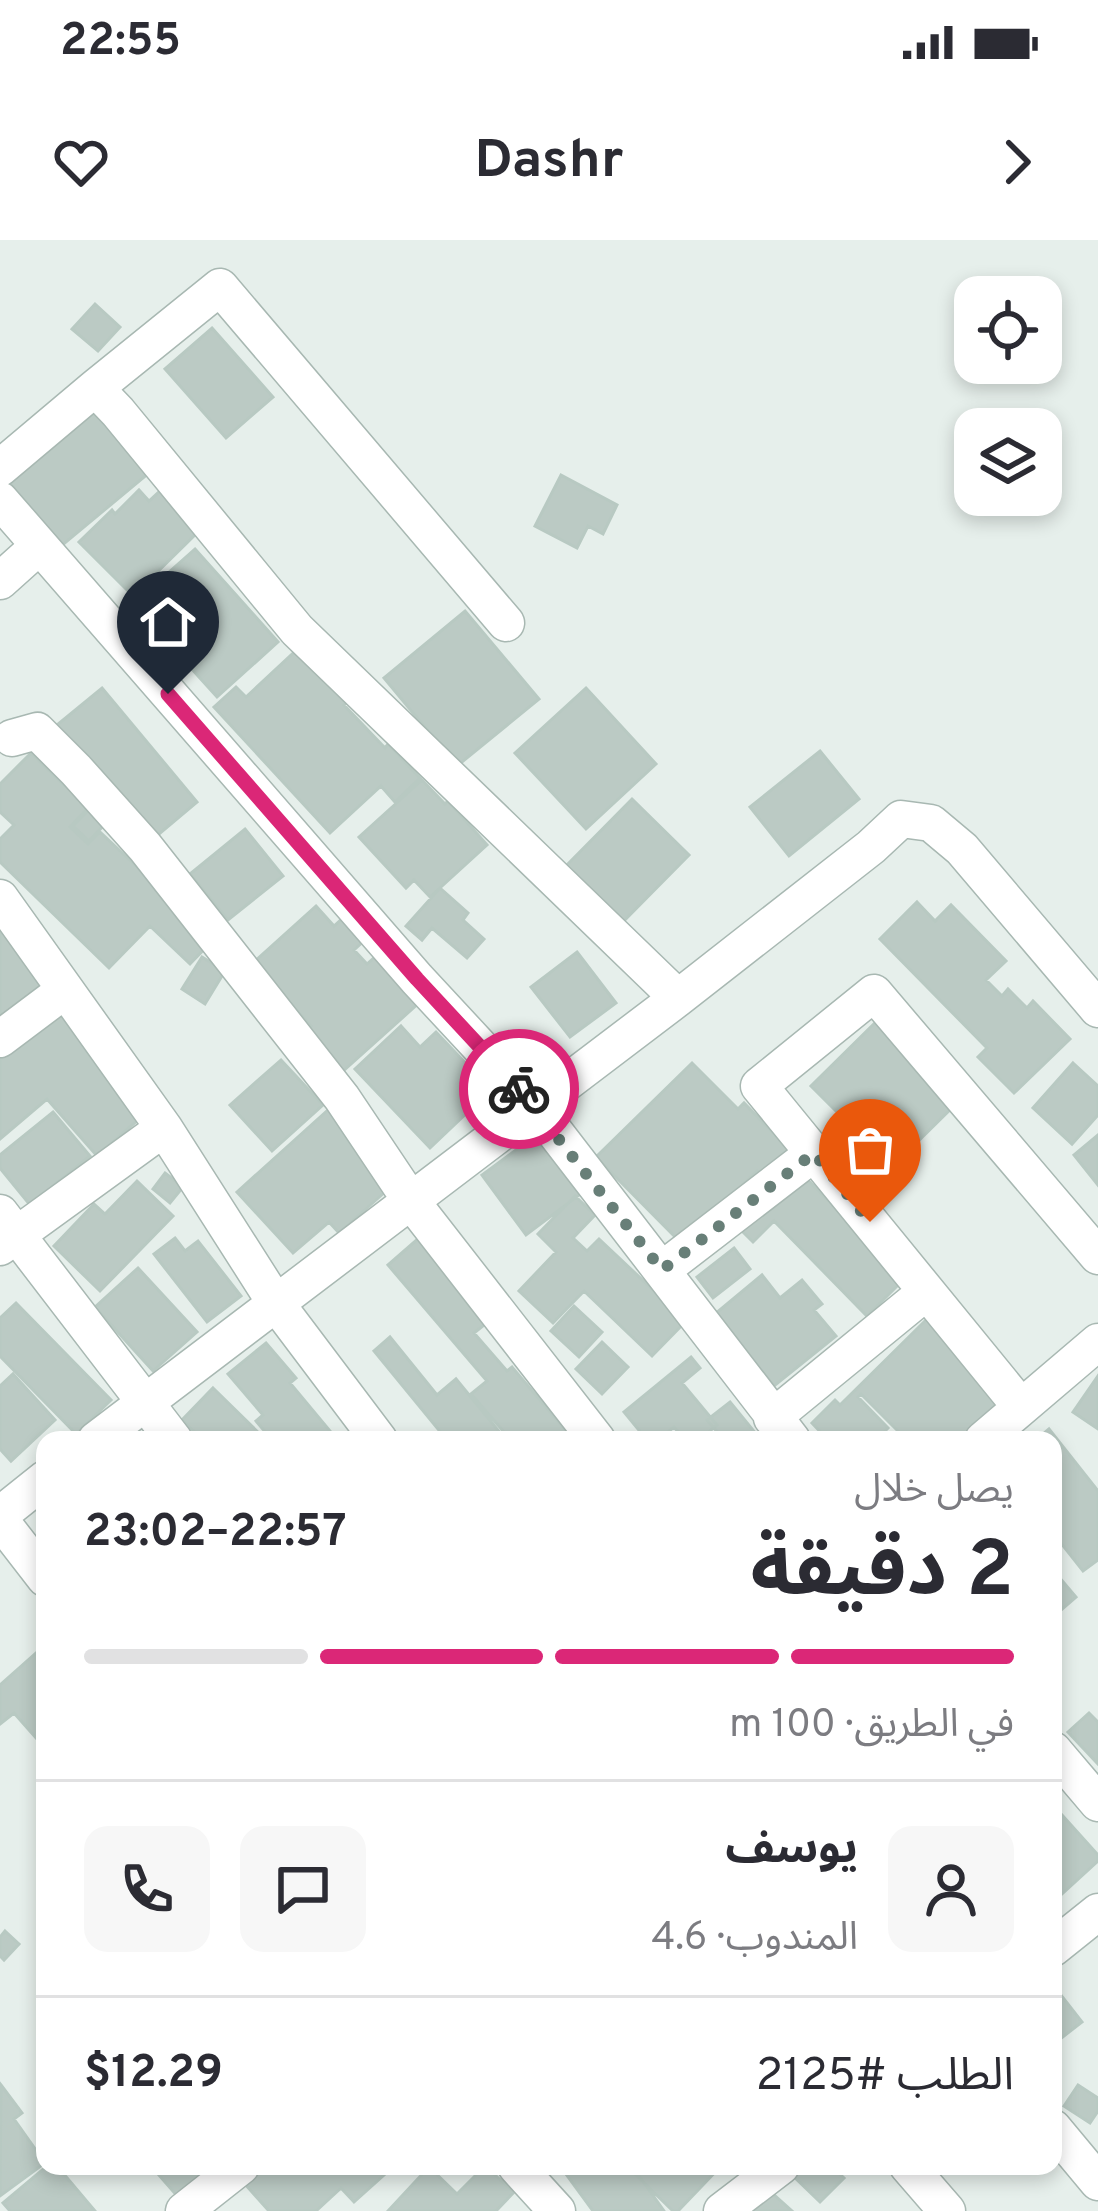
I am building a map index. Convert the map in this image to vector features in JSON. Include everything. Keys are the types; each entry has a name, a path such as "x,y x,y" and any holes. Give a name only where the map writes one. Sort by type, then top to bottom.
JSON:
{"street":[{"path":"0,468 220,287 506,623"},
{"path":"95,388 297,630 678,998"},
{"path":"0,500 417,979 534,1105 782,1429 926,1292"},
{"path":"0,581 39,546"},
{"path":"4,737 37,731 145,847 342,1098 411,1201 590,1431"},
{"path":"108,1431 678,998 901,819 931,824 962,848 1098,1009"},
{"path":"0,898 164,1128 275,1302 372,1431"},
{"path":"0,1039 65,990"},
{"path":"1021,1407 759,1086 874,993 1098,1256"},
{"path":"164,1128 6,1232 167,1431"},
{"path":"662,1270 814,1153"},
{"path":"993,1431 1098,1342"},
{"path":"36,1487 0,1517 36,1566"},
{"path":"1062,1761 1098,1803"},
{"path":"1062,2139 1098,2182"},
{"path":"184,2211 230,2175"},
{"path":"524,2175 557,2211"},
{"path":"916,2175 947,2211"},
{"path":"722,2211 764,2182"}],"building":[{"path":"95,304 120,327 98,351 72,329"},
{"path":"212,328 273,397 226,438 165,369"},
{"path":"97,409 150,472 60,547 7,484"},
{"path":"561,475 617,505 603,534 588,526 577,548 535,526"},
{"path":"162,489 201,529 133,596 79,542 139,490 149,501"},
{"path":"195,549 278,642 217,697 133,604"},
{"path":"465,611 539,699 457,766 384,678"},
{"path":"302,645 351,699 344,705 420,778 395,802 381,786 330,833 214,707 236,687 246,697"},
{"path":"102,688 197,802 152,840 57,725"},
{"path":"586,688 656,764 586,829 515,753"},
{"path":"820,751 859,799 789,856 750,807"},
{"path":"31,753 91,805 70,827 88,844 100,832 214,939 190,964 150,926 109,968 0,862 0,839 14,825 0,812 0,784"},
{"path":"422,780 487,845 430,897 414,880 406,888 359,837"},
{"path":"632,799 689,855 620,925 563,869"},
{"path":"91,808 106,823 89,841 73,826"},
{"path":"245,829 283,876 228,920 190,874"},
{"path":"440,888 468,913 463,920 484,939 467,958 432,928 422,940 406,926"},
{"path":"917,902 935,921 951,905 1006,961 986,980 1002,996 1008,989 1027,1008 1033,1001 1070,1039 1014,1093 978,1057 987,1048 880,939"},
{"path":"316,906 334,926 346,915 367,938 354,950 367,964 377,955 420,1002 341,1073 304,1033 311,1026 253,963"},
{"path":"0,922 46,982 2,1015 0,1012"},
{"path":"577,952 616,1003 570,1037 531,987"},
{"path":"202,957 225,971 205,1004 182,989"},
{"path":"56,1008 147,1112 97,1156 47,1099 0,1139 0,1056"},
{"path":"885,1013 966,1094 885,1174 839,1128 846,1121 811,1086"},
{"path":"401,1026 420,1047 436,1032 491,1090 430,1148 355,1069"},
{"path":"281,1060 323,1105 272,1151 230,1105"},
{"path":"692,1063 738,1109 744,1103 814,1174 808,1180 905,1278 867,1316 774,1221 753,1242 740,1229 778,1192 757,1171 682,1244 596,1157"},
{"path":"1073,1063 1098,1086 1098,1115 1072,1144 1033,1108"},
{"path":"329,1109 395,1183 339,1233 329,1222 293,1253 237,1192"},
{"path":"53,1112 90,1156 30,1205 0,1168 0,1155"},
{"path":"539,1133 583,1192 526,1235 482,1175"},
{"path":"1098,1135 1098,1185 1074,1155"},
{"path":"165,1173 183,1187 170,1203 153,1189"},
{"path":"137,1181 173,1216 100,1291 54,1246 94,1204 105,1214"},
{"path":"575,1196 595,1215 573,1238 587,1251 599,1239 686,1321 652,1356 584,1291 553,1323 519,1291 556,1252 538,1234"},
{"path":"175,1238 185,1251 198,1241 241,1296 207,1322 154,1254"},
{"path":"419,1238 489,1321 474,1333 507,1371 512,1367 566,1431 503,1431 471,1394 487,1381 388,1265"},
{"path":"734,1248 750,1269 713,1298 697,1277"},
{"path":"138,1268 197,1332 153,1371 95,1307"},
{"path":"762,1275 780,1298 802,1280 822,1304 814,1310 836,1336 774,1386 715,1314"},
{"path":"16,1303 111,1400 79,1431 73,1431 0,1356 0,1318"},
{"path":"574,1306 602,1332 579,1357 551,1331"},
{"path":"931,1315 1008,1393 969,1431 898,1431 861,1394 858,1397 888,1428 885,1431 820,1431 812,1423 835,1400 840,1405"},
{"path":"390,1337 437,1395 456,1379 499,1431 440,1431 374,1351"},
{"path":"602,1342 628,1367 602,1394 576,1369"},
{"path":"266,1343 296,1378 290,1383 330,1431 264,1431 256,1421 263,1415 228,1374"},
{"path":"691,1357 700,1368 682,1383 717,1425 710,1431 674,1427 640,1431 624,1412"},
{"path":"13,1374 55,1420 43,1431 36,1431 36,1438 11,1461 0,1449 0,1386"},
{"path":"1098,1376 1098,1429 1073,1412"},
{"path":"213,1388 257,1431 194,1431 182,1420"},
{"path":"730,1402 754,1431 716,1431 707,1420"},
{"path":"1062,1445 1098,1491 1098,1560 1083,1571 1062,1544"},
{"path":"1062,1581 1076,1597 1062,1609"},
{"path":"36,1653 36,1738 14,1713 0,1724 0,1685"},
{"path":"1089,1713 1098,1722 1098,1764 1068,1732"},
{"path":"1062,1815 1098,1855 1098,1861 1062,1894"},
{"path":"5,1931 19,1944 4,1960 0,1937"},
{"path":"1062,1996 1082,2022 1062,2037"},
{"path":"1,2085 22,2113 14,2119 36,2150 36,2170 0,2196"},
{"path":"1078,2085 1098,2098 1098,2111 1090,2123 1064,2106"},
{"path":"36,2175 65,2175 95,2211 10,2211 3,2203"},
{"path":"159,2175 206,2175 180,2199"},
{"path":"254,2175 384,2175 354,2202 341,2188 316,2211 269,2211 245,2184"},
{"path":"422,2175 437,2175 457,2194 476,2175 495,2175 514,2192 496,2211 388,2211"},
{"path":"567,2175 638,2175 664,2211 593,2211"},
{"path":"636,2175 712,2175 678,2211"},
{"path":"792,2175 844,2178 820,2202"},
{"path":"762,2184 792,2211 738,2211"}],"way so far":[{"path":"519,1089 662,1270 814,1153 870,1222"}],"route":[{"path":"168,694 519,1089"}]}
